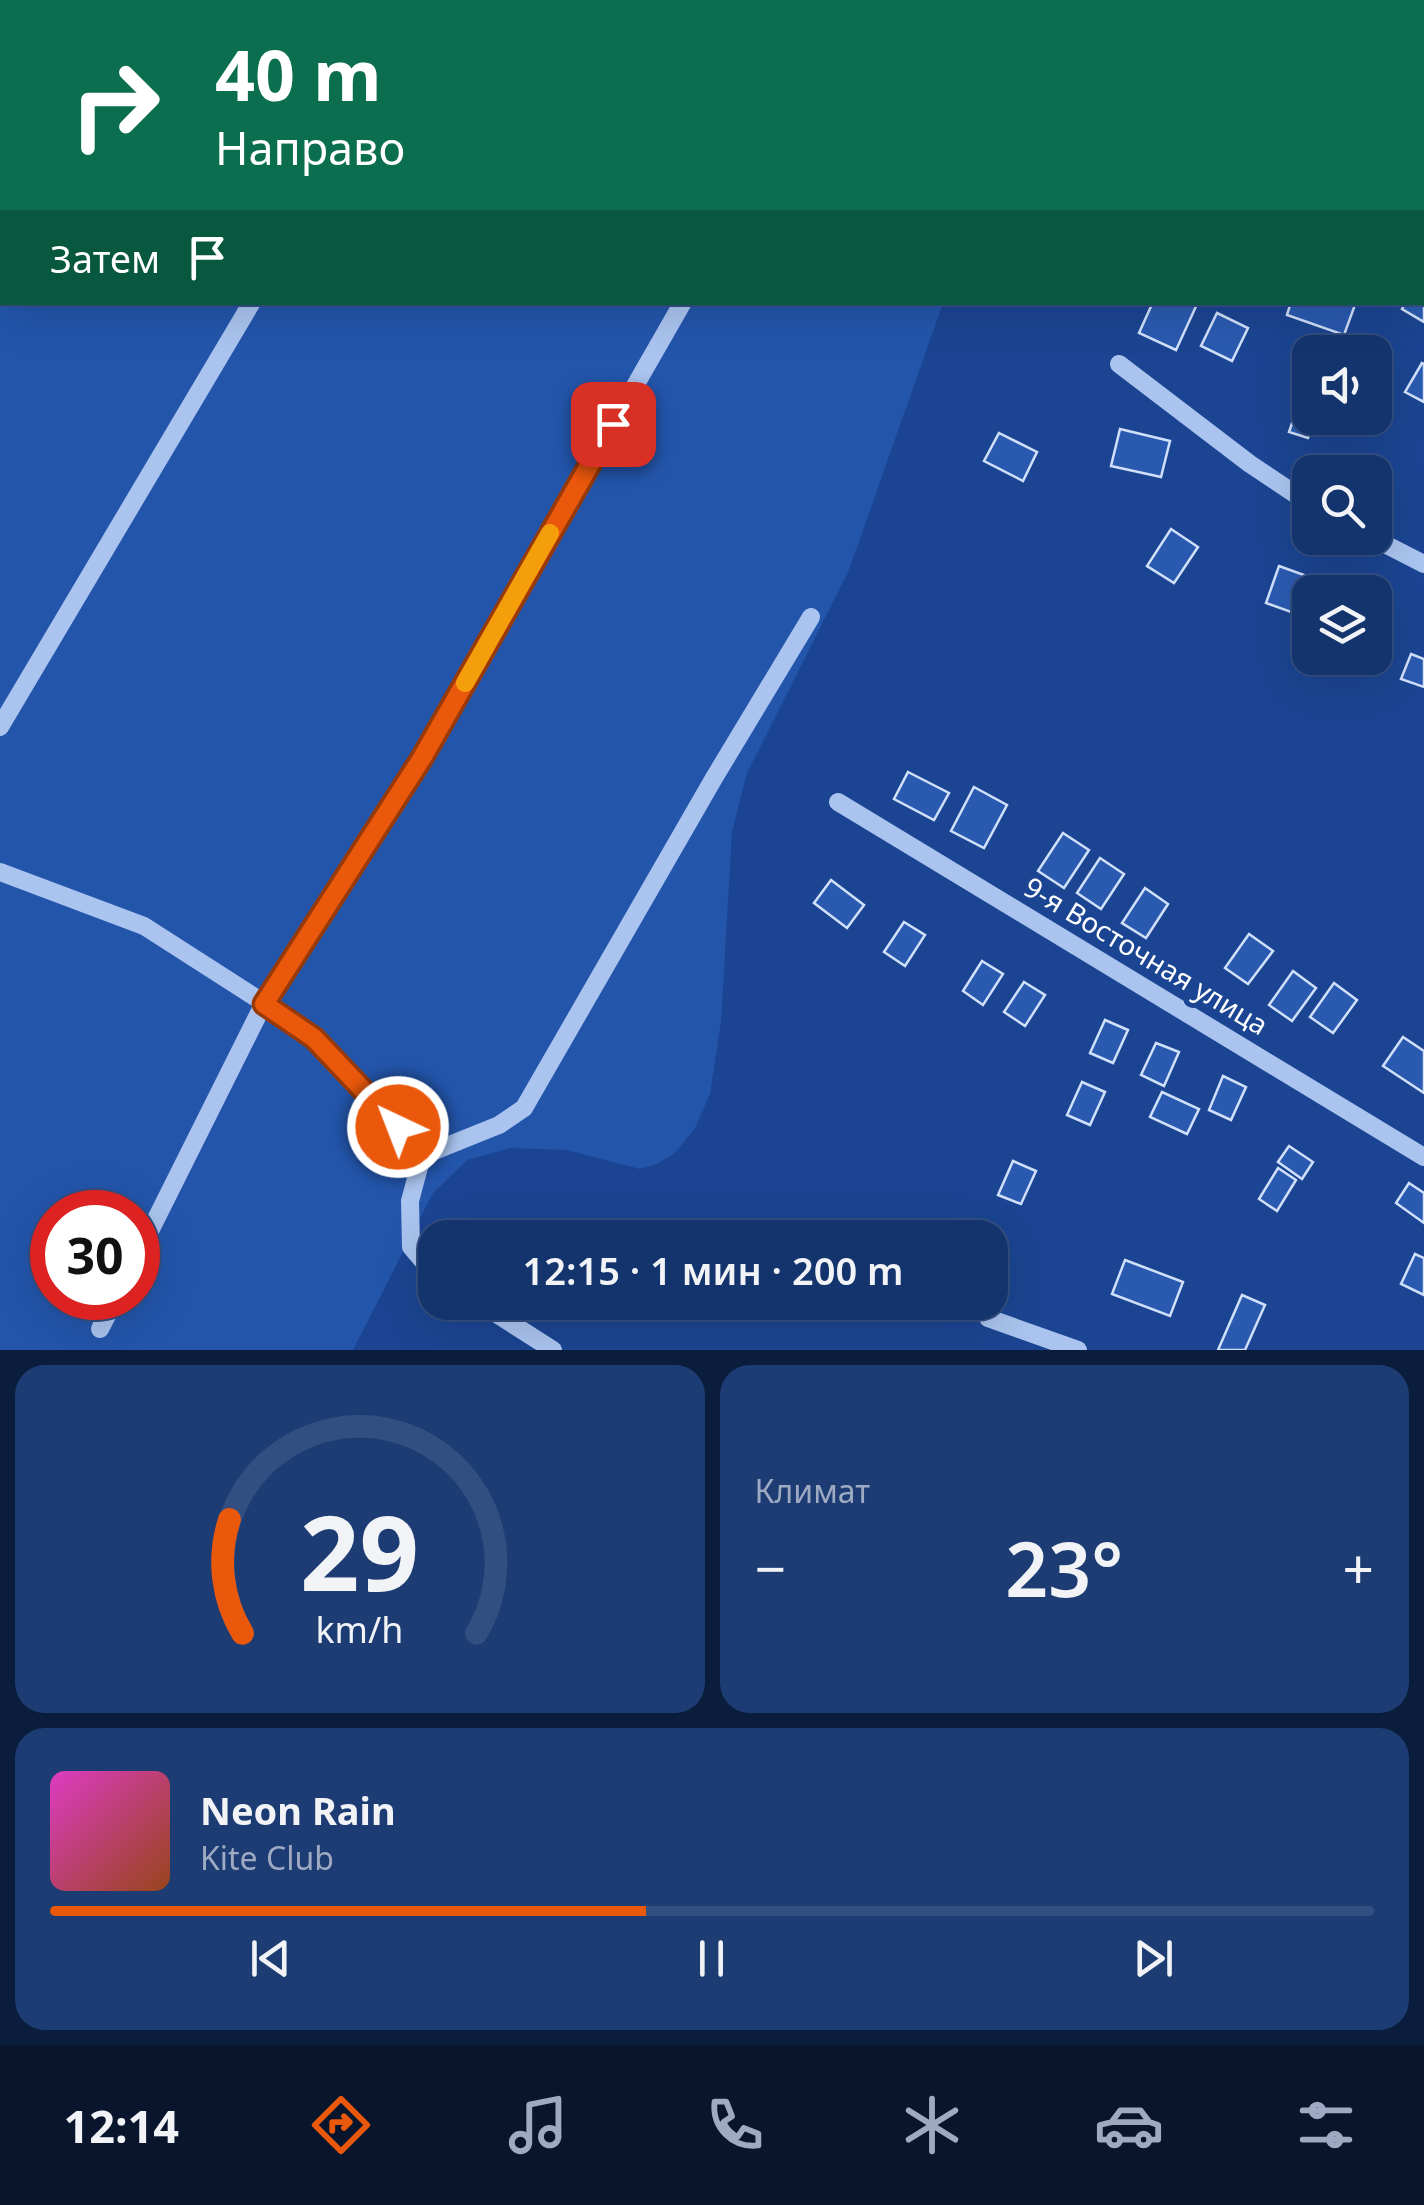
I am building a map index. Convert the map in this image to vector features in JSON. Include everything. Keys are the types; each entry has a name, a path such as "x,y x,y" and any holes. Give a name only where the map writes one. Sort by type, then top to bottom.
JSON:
{"street":[{"path":"0,727 250,305"},
{"path":"160,1211 264,1004 422,758 680,305"},
{"path":"1119,364 1292,492"},
{"path":"1392,548 1424,564"},
{"path":"422,1156 499,1125 524,1108 704,794 811,618"},
{"name":"9-я Восточная улица","path":"838,802 1424,1158"},
{"path":"0,872 144,926 264,1004 314,1038 422,1156"},
{"path":"418,1255 411,1247 410,1201 422,1156"},
{"path":"100,1329 105,1320"},
{"path":"506,1320 554,1350"},
{"path":"994,1320 1078,1350"}],"shaded area":[{"path":"0,305 942,305 849,570 747,773 732,832 721,1021 710,1094 695,1128 675,1153 640,1169 567,1150 511,1148 467,1160 433,1193 353,1350 0,1350"}],"building":[{"path":"1152,305 1197,305 1176,350 1139,333"},
{"path":"1290,305 1355,305 1344,335 1287,315"},
{"path":"1404,305 1424,305 1424,322 1402,309"},
{"path":"1217,313 1248,328 1232,361 1201,346"},
{"path":"1424,364 1424,402 1405,392"},
{"path":"1120,429 1170,441 1161,477 1111,466"},
{"path":"999,433 1037,452 1023,481 984,461"},
{"path":"1171,529 1198,547 1174,583 1147,566"},
{"path":"1279,566 1304,575 1292,575 1291,612 1266,603"},
{"path":"1411,654 1424,659 1424,687 1401,679"},
{"path":"908,772 949,793 934,820 894,799"},
{"path":"974,787 1007,805 984,848 951,831"},
{"path":"1063,833 1089,850 1064,888 1038,871"},
{"path":"1100,858 1124,874 1101,909 1077,893"},
{"path":"831,880 864,905 847,928 814,903"},
{"path":"1145,888 1168,904 1146,938 1122,923"},
{"path":"904,922 925,935 905,966 884,952"},
{"path":"1249,934 1273,951 1248,984 1225,968"},
{"path":"982,961 1003,974 983,1005 963,991"},
{"path":"1293,971 1316,988 1292,1021 1269,1005"},
{"path":"1024,982 1045,995 1025,1026 1004,1012"},
{"path":"1334,983 1357,1000 1333,1033 1310,1017"},
{"path":"1105,1020 1128,1030 1113,1063 1090,1053"},
{"path":"1403,1037 1424,1051 1424,1093 1383,1066"},
{"path":"1156,1043 1179,1052 1164,1086 1141,1075"},
{"path":"1223,1076 1246,1087 1231,1120 1209,1110"},
{"path":"1082,1082 1105,1092 1090,1125 1067,1115"},
{"path":"1162,1092 1199,1109 1187,1134 1150,1117"},
{"path":"1289,1146 1313,1162 1302,1179 1278,1162"},
{"path":"1013,1161 1036,1171 1021,1204 998,1195"},
{"path":"1278,1168 1296,1180 1277,1211 1259,1199"},
{"path":"1409,1183 1424,1193 1424,1223 1396,1203"},
{"path":"1415,1254 1424,1258 1424,1295 1401,1284"},
{"path":"1125,1260 1183,1282 1170,1316 1112,1294"},
{"path":"1242,1295 1265,1305 1245,1350 1218,1350"}],"slow traffic":[{"path":"465,683 550,533"}],"route":[{"path":"398,1127 314,1038 264,1004 422,758 613,424"}]}
